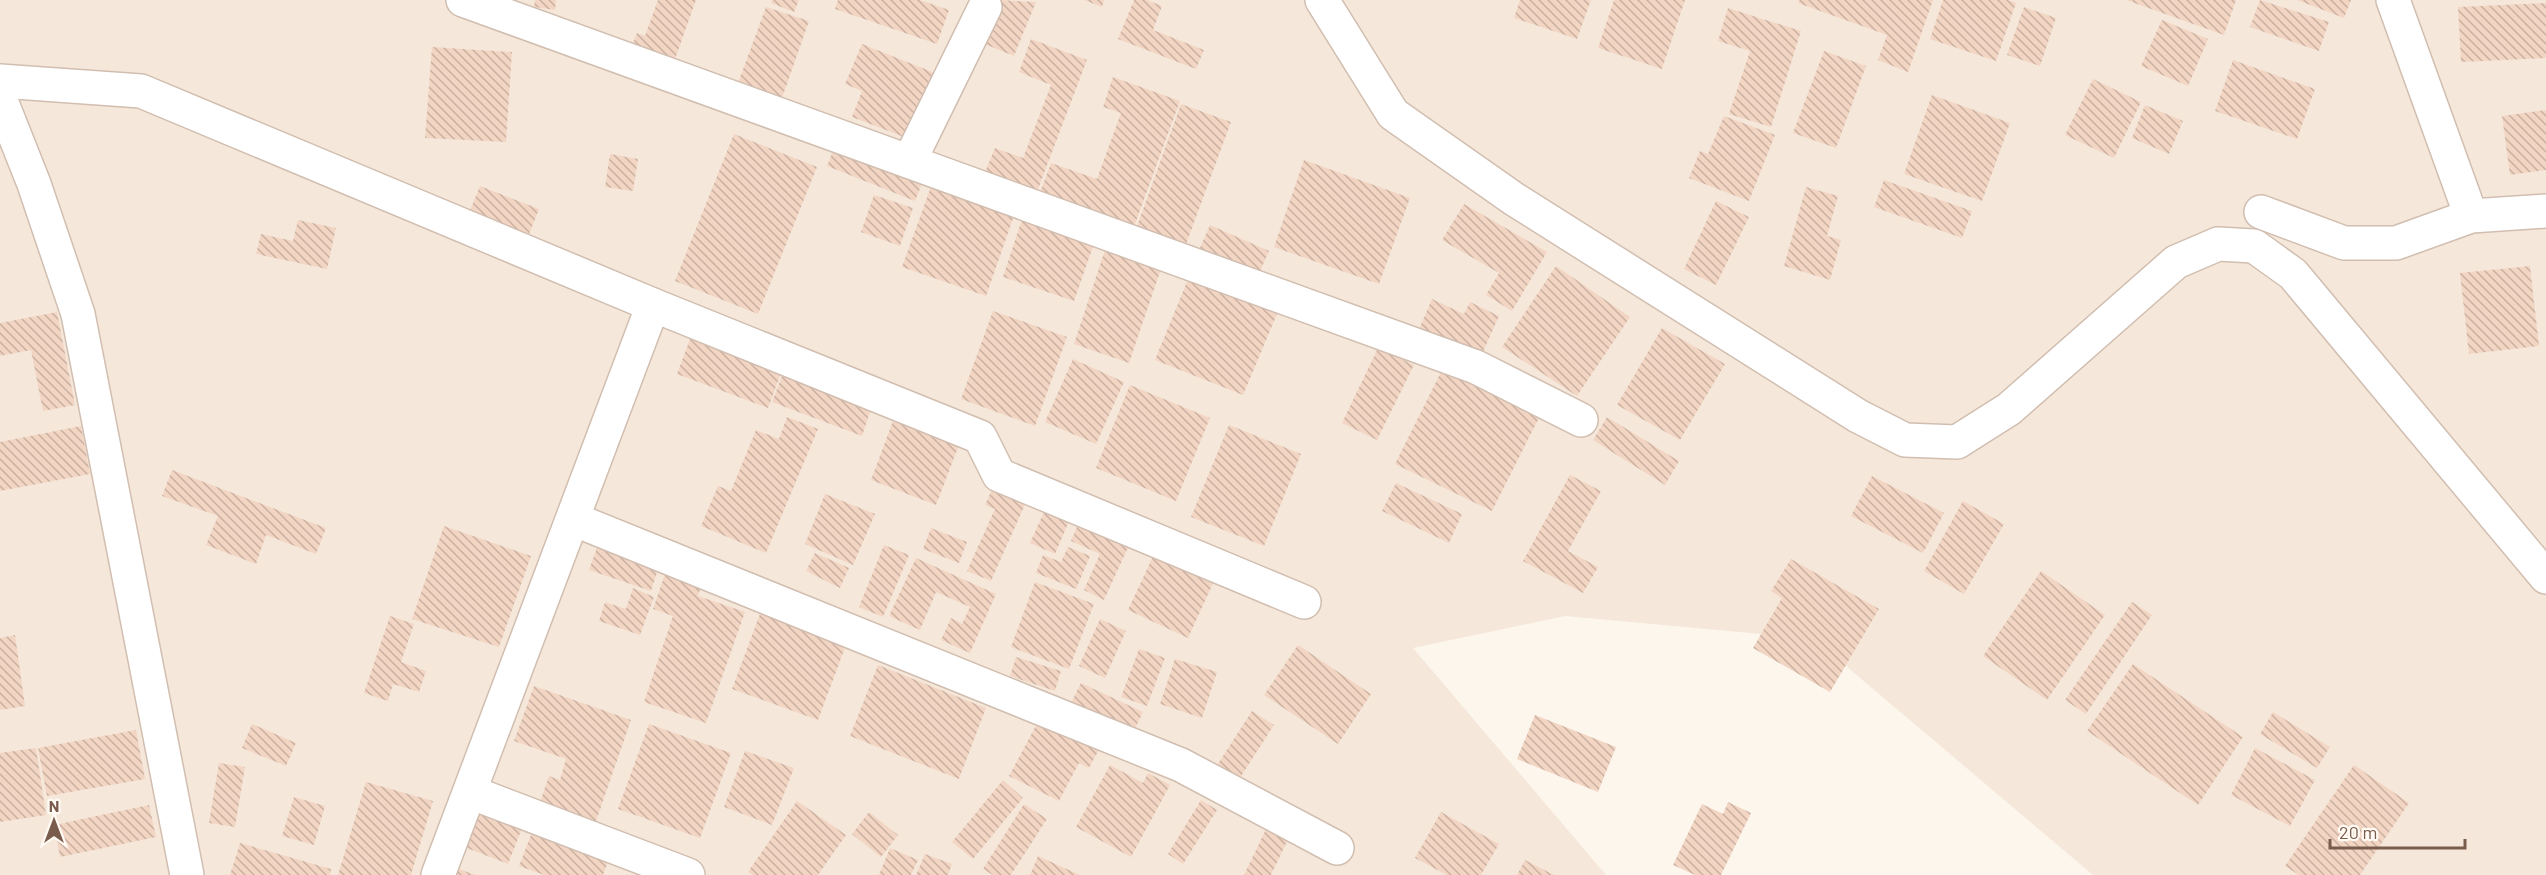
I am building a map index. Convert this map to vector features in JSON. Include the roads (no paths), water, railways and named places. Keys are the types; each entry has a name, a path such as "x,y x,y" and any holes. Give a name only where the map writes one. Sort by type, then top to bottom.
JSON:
{"street":[{"path":"463,0 910,160 1476,367 1581,420"},
{"path":"1322,0 1393,114 1534,211 1858,416 1905,440 1957,442 2009,409 2176,262 2218,244 2254,246 2293,274 2546,577"},
{"path":"2393,0 2471,216"},
{"path":"910,160 979,2"},
{"path":"0,81 141,91 653,305 980,437 999,475 1304,602"},
{"path":"0,98 34,184 78,314 187,875"},
{"path":"2262,212 2344,243 2396,243 2471,216 2546,211"},
{"path":"438,875 653,305"},
{"path":"573,519 1181,765 1337,848"},
{"path":"470,792 688,875"}]}
